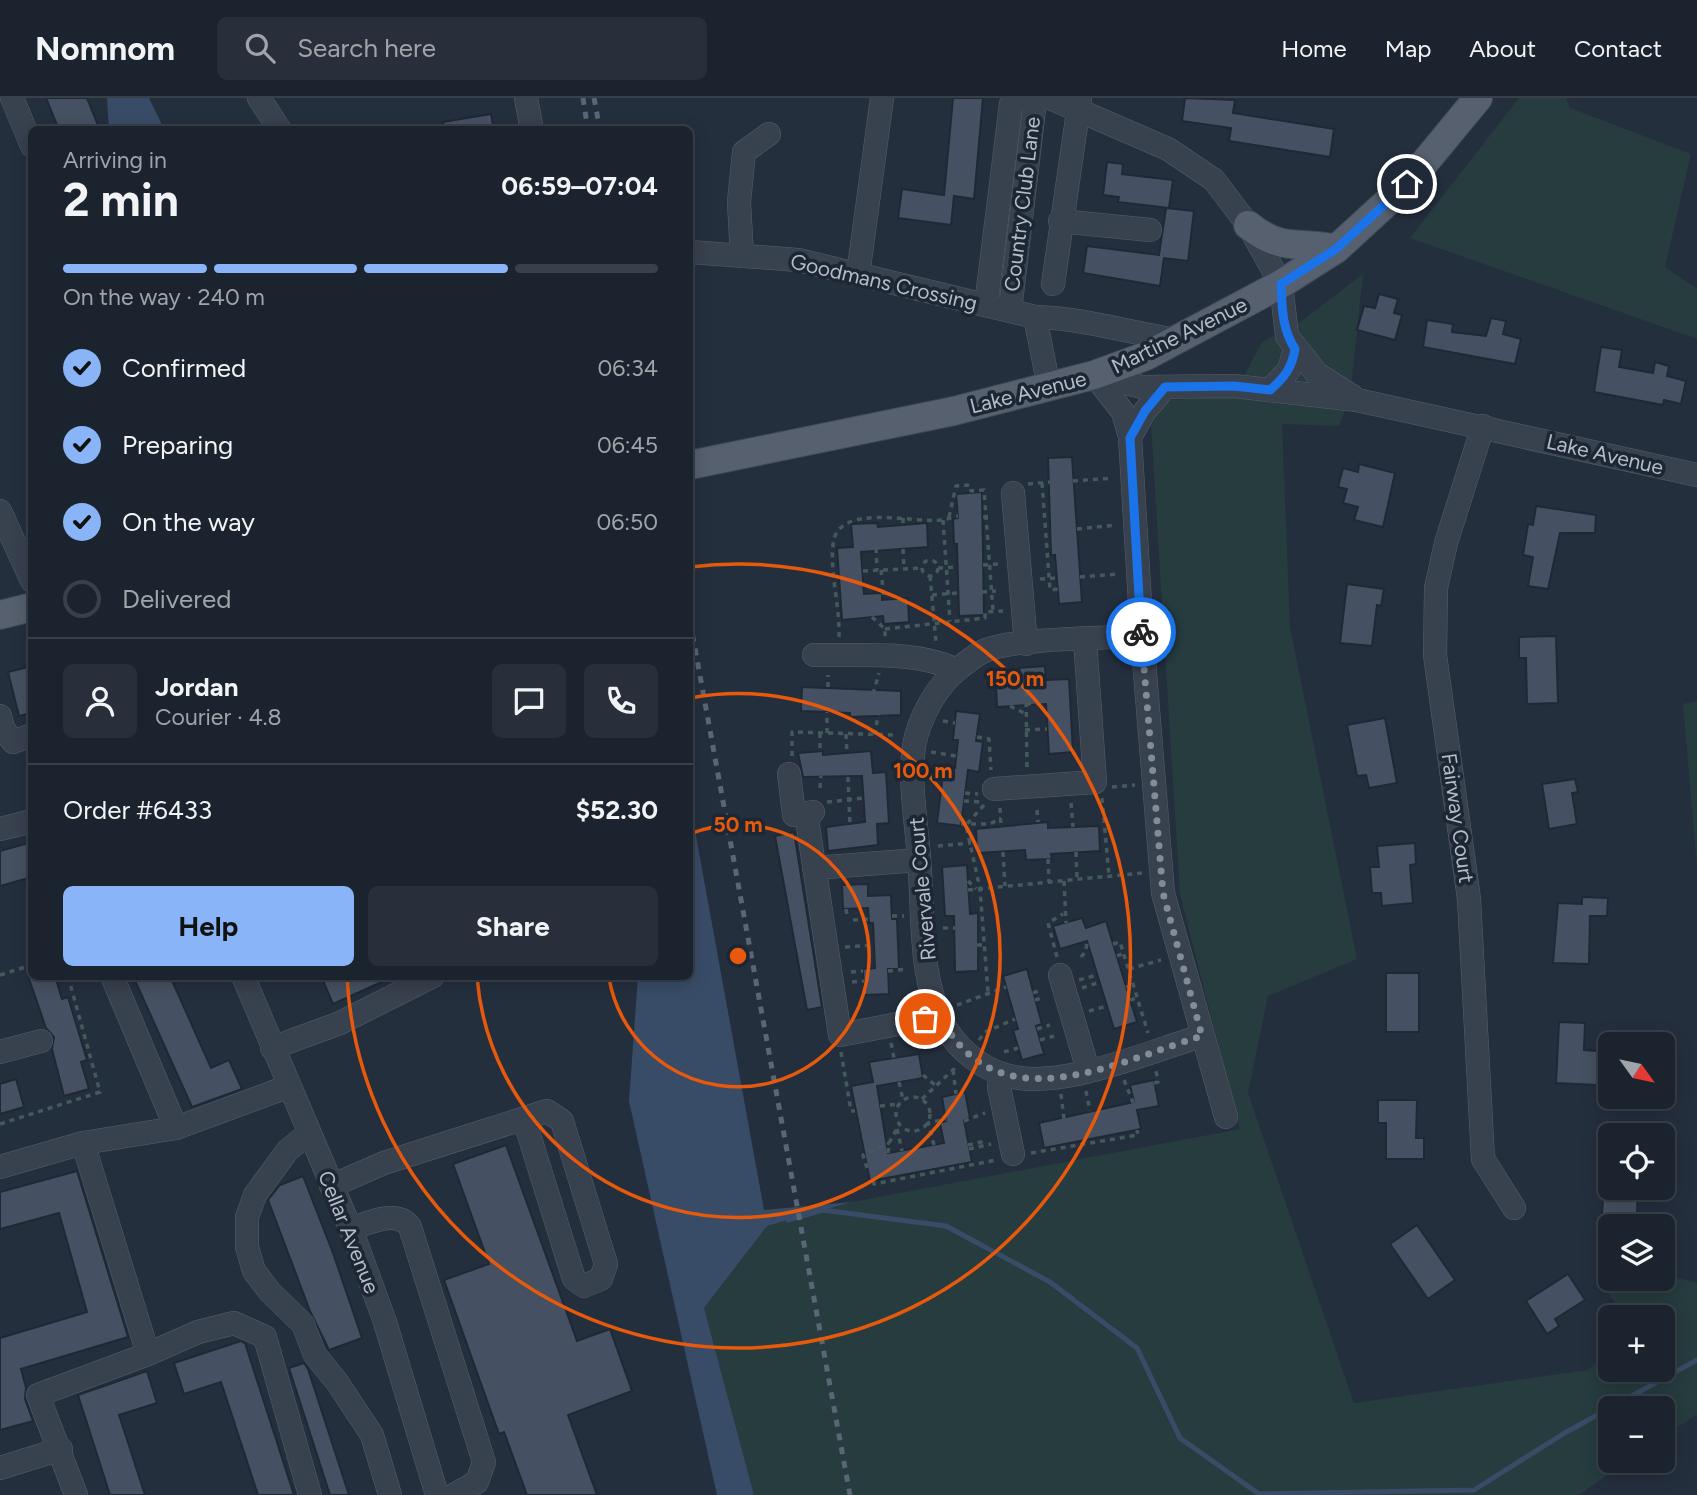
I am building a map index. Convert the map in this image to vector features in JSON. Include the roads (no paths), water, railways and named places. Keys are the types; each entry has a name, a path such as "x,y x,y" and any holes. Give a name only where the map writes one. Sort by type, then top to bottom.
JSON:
{"main road":[{"name":"Martine Avenue","path":"1094,375 1177,340 1281,284 1336,249 1407,184 1478,98"},
{"path":"1248,225 1262,236 1283,245 1315,244 1336,249"},
{"name":"Lake Avenue","path":"693,464 954,411 1094,375"},
{"path":"0,615 28,608"}],"street":[{"path":"12,98 28,136"},
{"path":"259,98 277,126"},
{"path":"526,98 531,126"},
{"path":"858,275 882,98"},
{"name":"Country Club Lane","path":"986,305 1011,104 1018,98"},
{"name":"Country Club Lane","path":"1010,310 1034,109 1030,98"},
{"path":"1050,98 1080,103 1191,161 1214,180 1248,225 1281,284 1283,322 1287,337 1317,374 1357,400"},
{"path":"1053,284 1060,221 1080,103"},
{"path":"742,256 739,202 744,152 769,134"},
{"path":"1060,221 1150,230"},
{"name":"Goodmans Crossing","path":"693,253 798,260 1035,317 1070,318 1126,332 1177,340"},
{"path":"1035,317 1049,387"},
{"path":"1270,390 1289,370 1295,349"},
{"path":"1094,375 1122,412 1130,438 1142,636 1163,893 1226,1117"},
{"name":"Lake Avenue","path":"1094,375 1142,387 1234,386 1357,400 1697,475"},
{"path":"1130,438 1145,411 1165,387"},
{"name":"Fairway Court","path":"1483,426 1446,543 1439,577 1435,655 1469,899 1483,1159 1514,1208"},
{"path":"1013,493 1026,643"},
{"path":"0,511 28,572"},
{"name":"Rivervale Court","path":"1142,636 1026,643 985,650 947,666 917,736 913,781 928,968 939,1014 960,1062 1001,1074 1040,1081 1118,1062 1202,1036"},
{"path":"990,796 1029,786 1095,782 1085,640"},
{"path":"814,655 947,666"},
{"path":"0,716 3,728 13,742 28,736"},
{"path":"789,774 793,815 814,809 814,867 840,1035 939,1014"},
{"path":"0,829 28,822"},
{"path":"814,867 919,854"},
{"path":"1060,969 1088,1070"},
{"path":"114,980 176,1128"},
{"name":"Cellar Avenue","path":"245,980 287,1087 350,1229 385,1322 437,1495"},
{"path":"272,1048 340,1023 425,980"},
{"path":"0,1052 41,1041"},
{"path":"1001,1074 999,1087 1013,1154"},
{"path":"0,1167 83,1143 176,1128 287,1087"},
{"path":"331,1186 384,1163 547,1111 562,1121 606,1264 601,1279 584,1286 574,1279 524,1119"},
{"path":"308,1134 288,1150 255,1195 247,1217 247,1247 254,1271 270,1292 303,1324 315,1355 337,1382 372,1435 390,1495"},
{"path":"83,1143 148,1354"},
{"path":"350,1229 388,1217 403,1221 410,1227 484,1462 477,1482 454,1495"},
{"path":"76,1495 61,1449 38,1395 148,1354 198,1332 234,1323 265,1337 310,1495"},
{"path":"0,1468 61,1449"}],"water":[{"path":"107,98 149,98 163,126 109,126"},
{"path":"693,820 764,1210 852,1202 767,1226 704,1308 754,1495 717,1495 629,1101 638,980 693,980"}],"waterway":[{"path":"788,1220 823,1210 946,1226 1050,1282 1137,1348 1180,1438 1259,1494 1474,1490 1563,1434 1697,1360"}],"railway":[{"path":"583,98 587,126"},
{"path":"594,98 599,126"},
{"path":"693,637 850,1495"}]}
